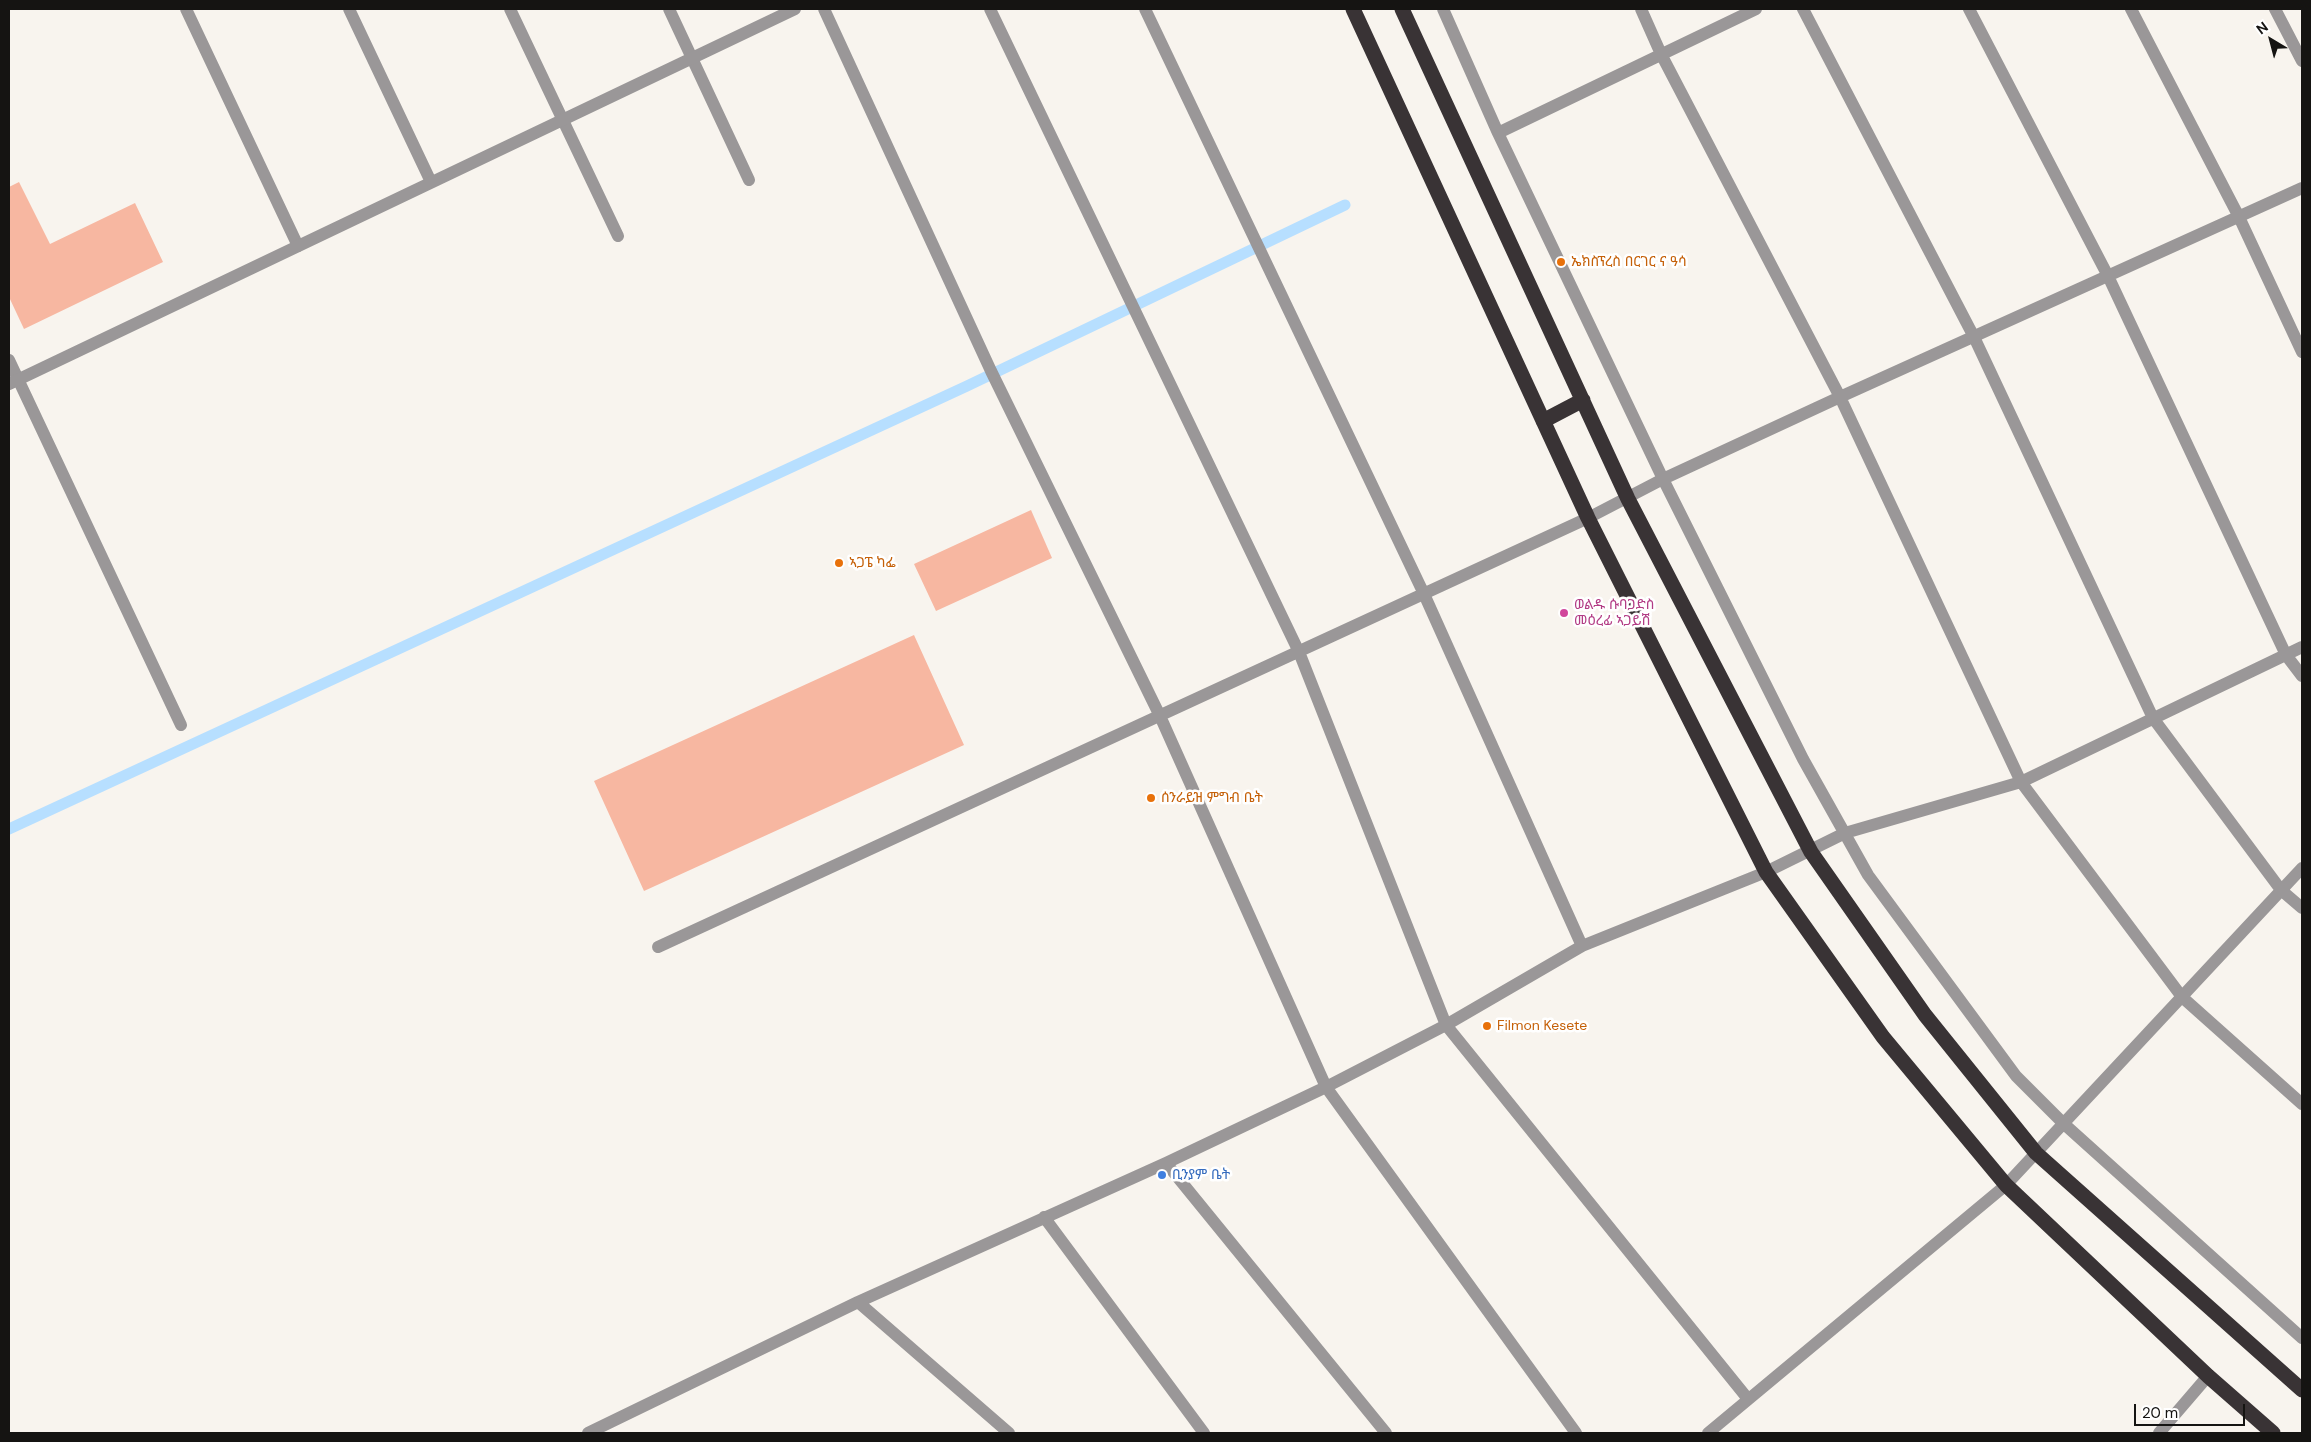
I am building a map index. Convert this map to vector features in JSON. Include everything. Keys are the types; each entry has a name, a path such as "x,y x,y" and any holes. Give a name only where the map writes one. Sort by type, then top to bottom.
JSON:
{"highway":[{"path":"1353,9 1588,518 1766,872 1883,1037 2006,1185 2208,1376 2273,1433"},
{"path":"1402,9 1628,499 1811,852 1925,1015 2036,1153 2302,1390"},
{"path":"1543,421 1582,400"}],"street":[{"path":"186,9 298,246"},
{"path":"349,9 431,182"},
{"path":"510,9 618,236"},
{"path":"669,9 749,180"},
{"path":"13,382 795,9"},
{"path":"824,9 991,371 1160,716 1326,1087 1576,1433"},
{"path":"990,9 1299,652 1446,1025 1748,1399"},
{"path":"1145,9 1424,594 1582,946"},
{"path":"1442,9 1498,133 1663,479 1802,759 1868,875 2016,1076 2063,1123 2302,1338"},
{"path":"1642,9 1661,54 1840,397 2021,782 2182,997 2302,1104"},
{"path":"1498,133 1756,9"},
{"path":"1803,9 1974,337 2153,718 2282,890 2302,908"},
{"path":"1969,9 2108,276 2286,655 2302,676"},
{"path":"2131,9 2239,217 2302,352"},
{"path":"2275,9 2302,61"},
{"path":"658,947 1588,518 1628,499 1663,479 1840,397 2302,188"},
{"path":"9,360 13,382 181,725"},
{"path":"588,1433 858,1302 1044,1216 1166,1163 1326,1087 1446,1025 1582,946 1766,872 1811,852 1845,833 2021,782 2302,647"},
{"path":"1708,1433 2006,1185 2302,868"},
{"path":"1166,1163 1386,1433"},
{"path":"1044,1216 1204,1433"},
{"path":"858,1302 1009,1433"},
{"path":"2159,1433 2208,1376"}],"building":[{"path":"19,182 50,244 135,203 163,262 24,329 9,297 9,187"},
{"path":"1031,510 1052,558 936,611 914,564"},
{"path":"914,635 964,745 644,891 594,781"}],"waterway":[{"path":"9,829 967,386 1345,205"}],"place":[{"name":"ኤክስፕረስ በርገር ና ዓሳ","path":"1561,262"},
{"name":"ኣጋፔ ካፌ","path":"839,563"},
{"name":"ወልዱ ሱባጋድስ መዕረፊ ኣጋይሽ","path":"1564,613"},
{"name":"ሰንራይዝ ምግብ ቤት","path":"1151,798"},
{"name":"Filmon Kesete","path":"1487,1026"},
{"name":"ቢንያም ቤት","path":"1162,1175"}]}
